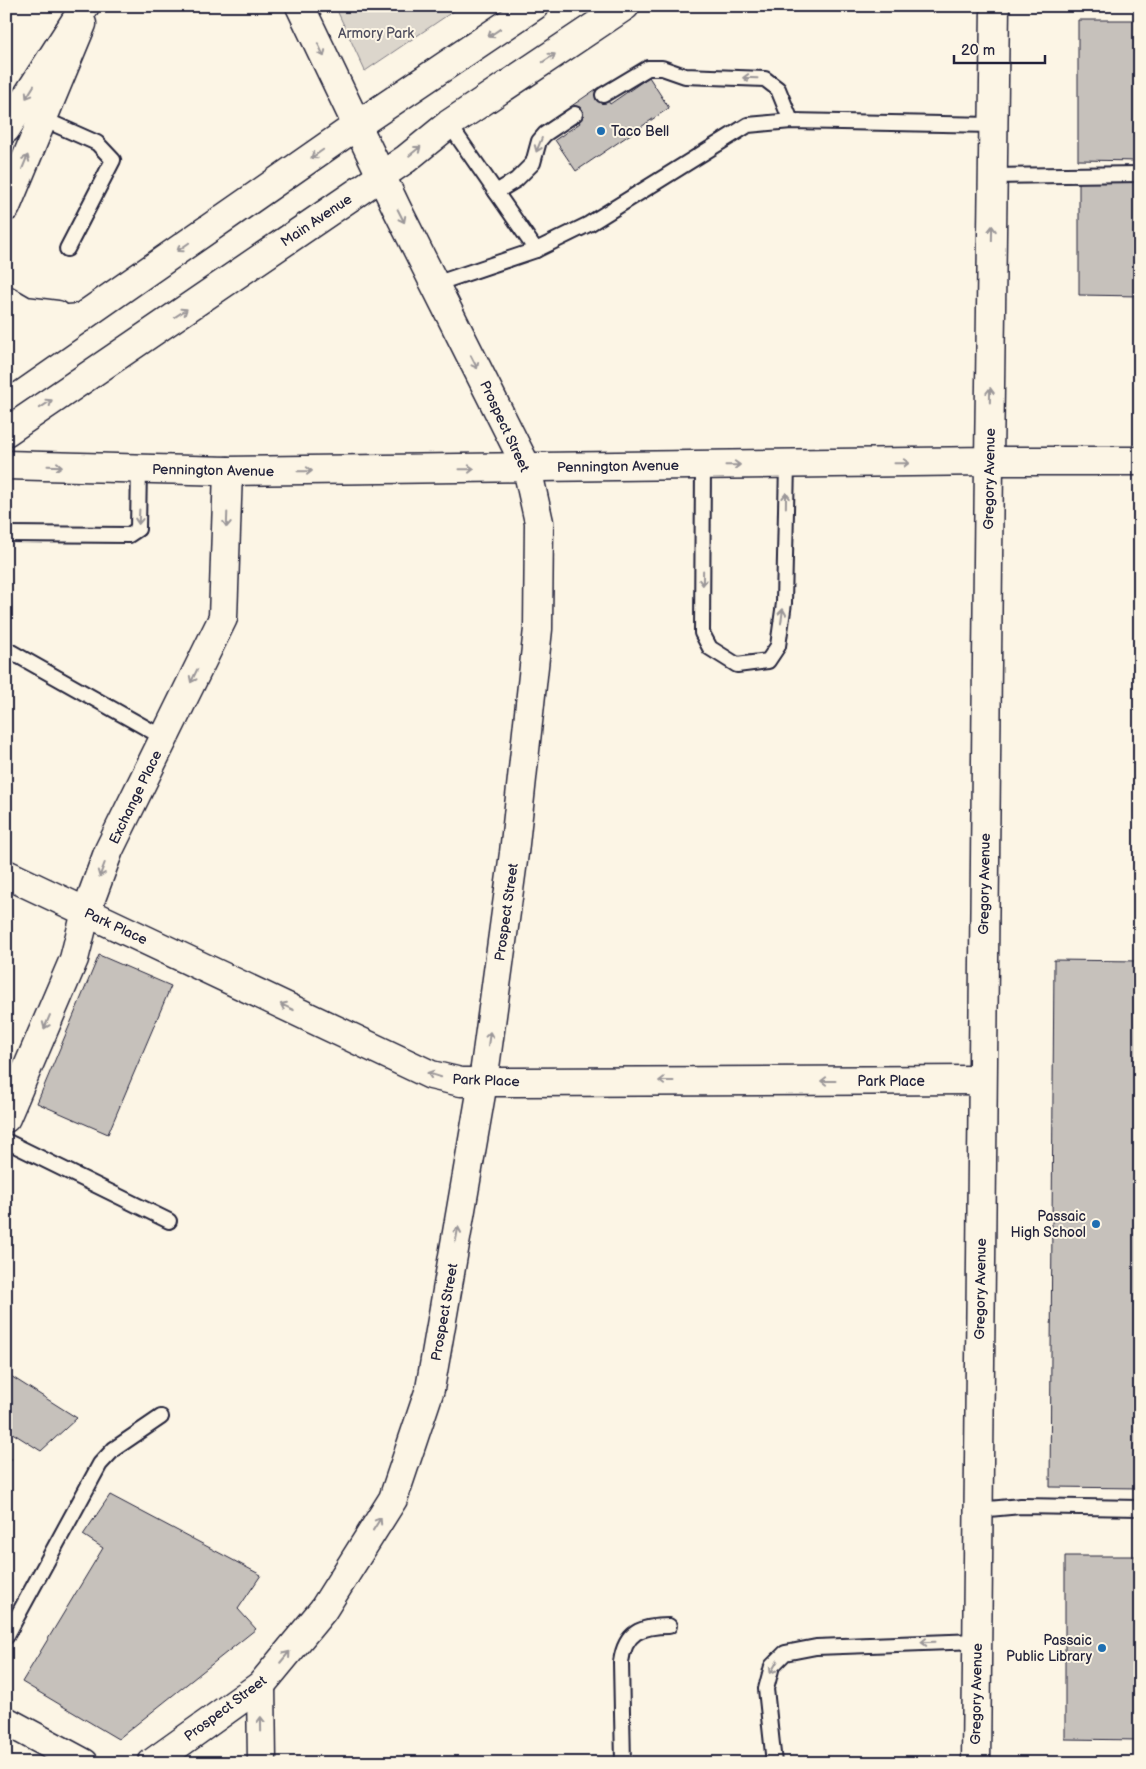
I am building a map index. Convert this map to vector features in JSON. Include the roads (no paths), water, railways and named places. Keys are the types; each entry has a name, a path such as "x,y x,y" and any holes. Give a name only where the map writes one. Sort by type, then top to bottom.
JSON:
{"main road":[{"path":"6,130 85,6"},
{"path":"6,207 90,6"},
{"name":"Prospect Street","path":"152,1763 261,1685 324,1610 393,1500 414,1443 430,1389 483,1082 514,853 538,629 539,522 527,468 356,126 300,6"},
{"path":"6,370 356,126 534,6"},
{"name":"Main Avenue","path":"6,432 381,176 449,124 625,6"},
{"name":"Gregory Avenue","path":"976,1763 992,125 995,6"},
{"path":"6,300 25,311 81,318"},
{"path":"6,324 81,318"},
{"path":"6,345 81,318"},
{"name":"Pennington Avenue","path":"6,465 228,471 989,461 1140,461"},
{"name":"Exchange Place","path":"6,1118 74,959 86,912 109,850 223,618 228,471"},
{"name":"Park Place","path":"6,874 431,1075 461,1082 982,1080"},
{"path":"261,1685 262,1763"},
{"path":"6,1721 84,1763"}],"lane":[{"path":"603,95 648,68 662,68 685,76 765,79 778,89 791,121"},
{"path":"496,192 516,180 533,163 539,141 545,134 575,114"},
{"path":"43,119 97,143 114,160 67,249"},
{"path":"435,284 536,250 589,224 643,193 748,125 791,121 992,125"},
{"path":"449,124 536,250"},
{"path":"993,176 1140,174"},
{"path":"703,465 702,633 710,648 737,666 768,661 778,646 784,603 787,464"},
{"path":"6,534 129,535 138,529 140,468"},
{"path":"6,649 164,738"},
{"path":"6,1141 169,1221"},
{"path":"6,1637 100,1464 114,1449 161,1417"},
{"path":"978,1510 1021,1506 1140,1508"},
{"path":"623,1763 621,1662 623,1648 638,1631 649,1626 669,1626"},
{"path":"774,1763 766,1689 772,1666 785,1653 816,1647 977,1640"}],"place":[{"name":"Taco Bell","path":"601,131"},
{"name":"Passaic High School","path":"1096,1224"},
{"name":"Passaic Public Library","path":"1102,1648"}],"park label":[{"name":"Armory Park","path":"376,33"}]}
